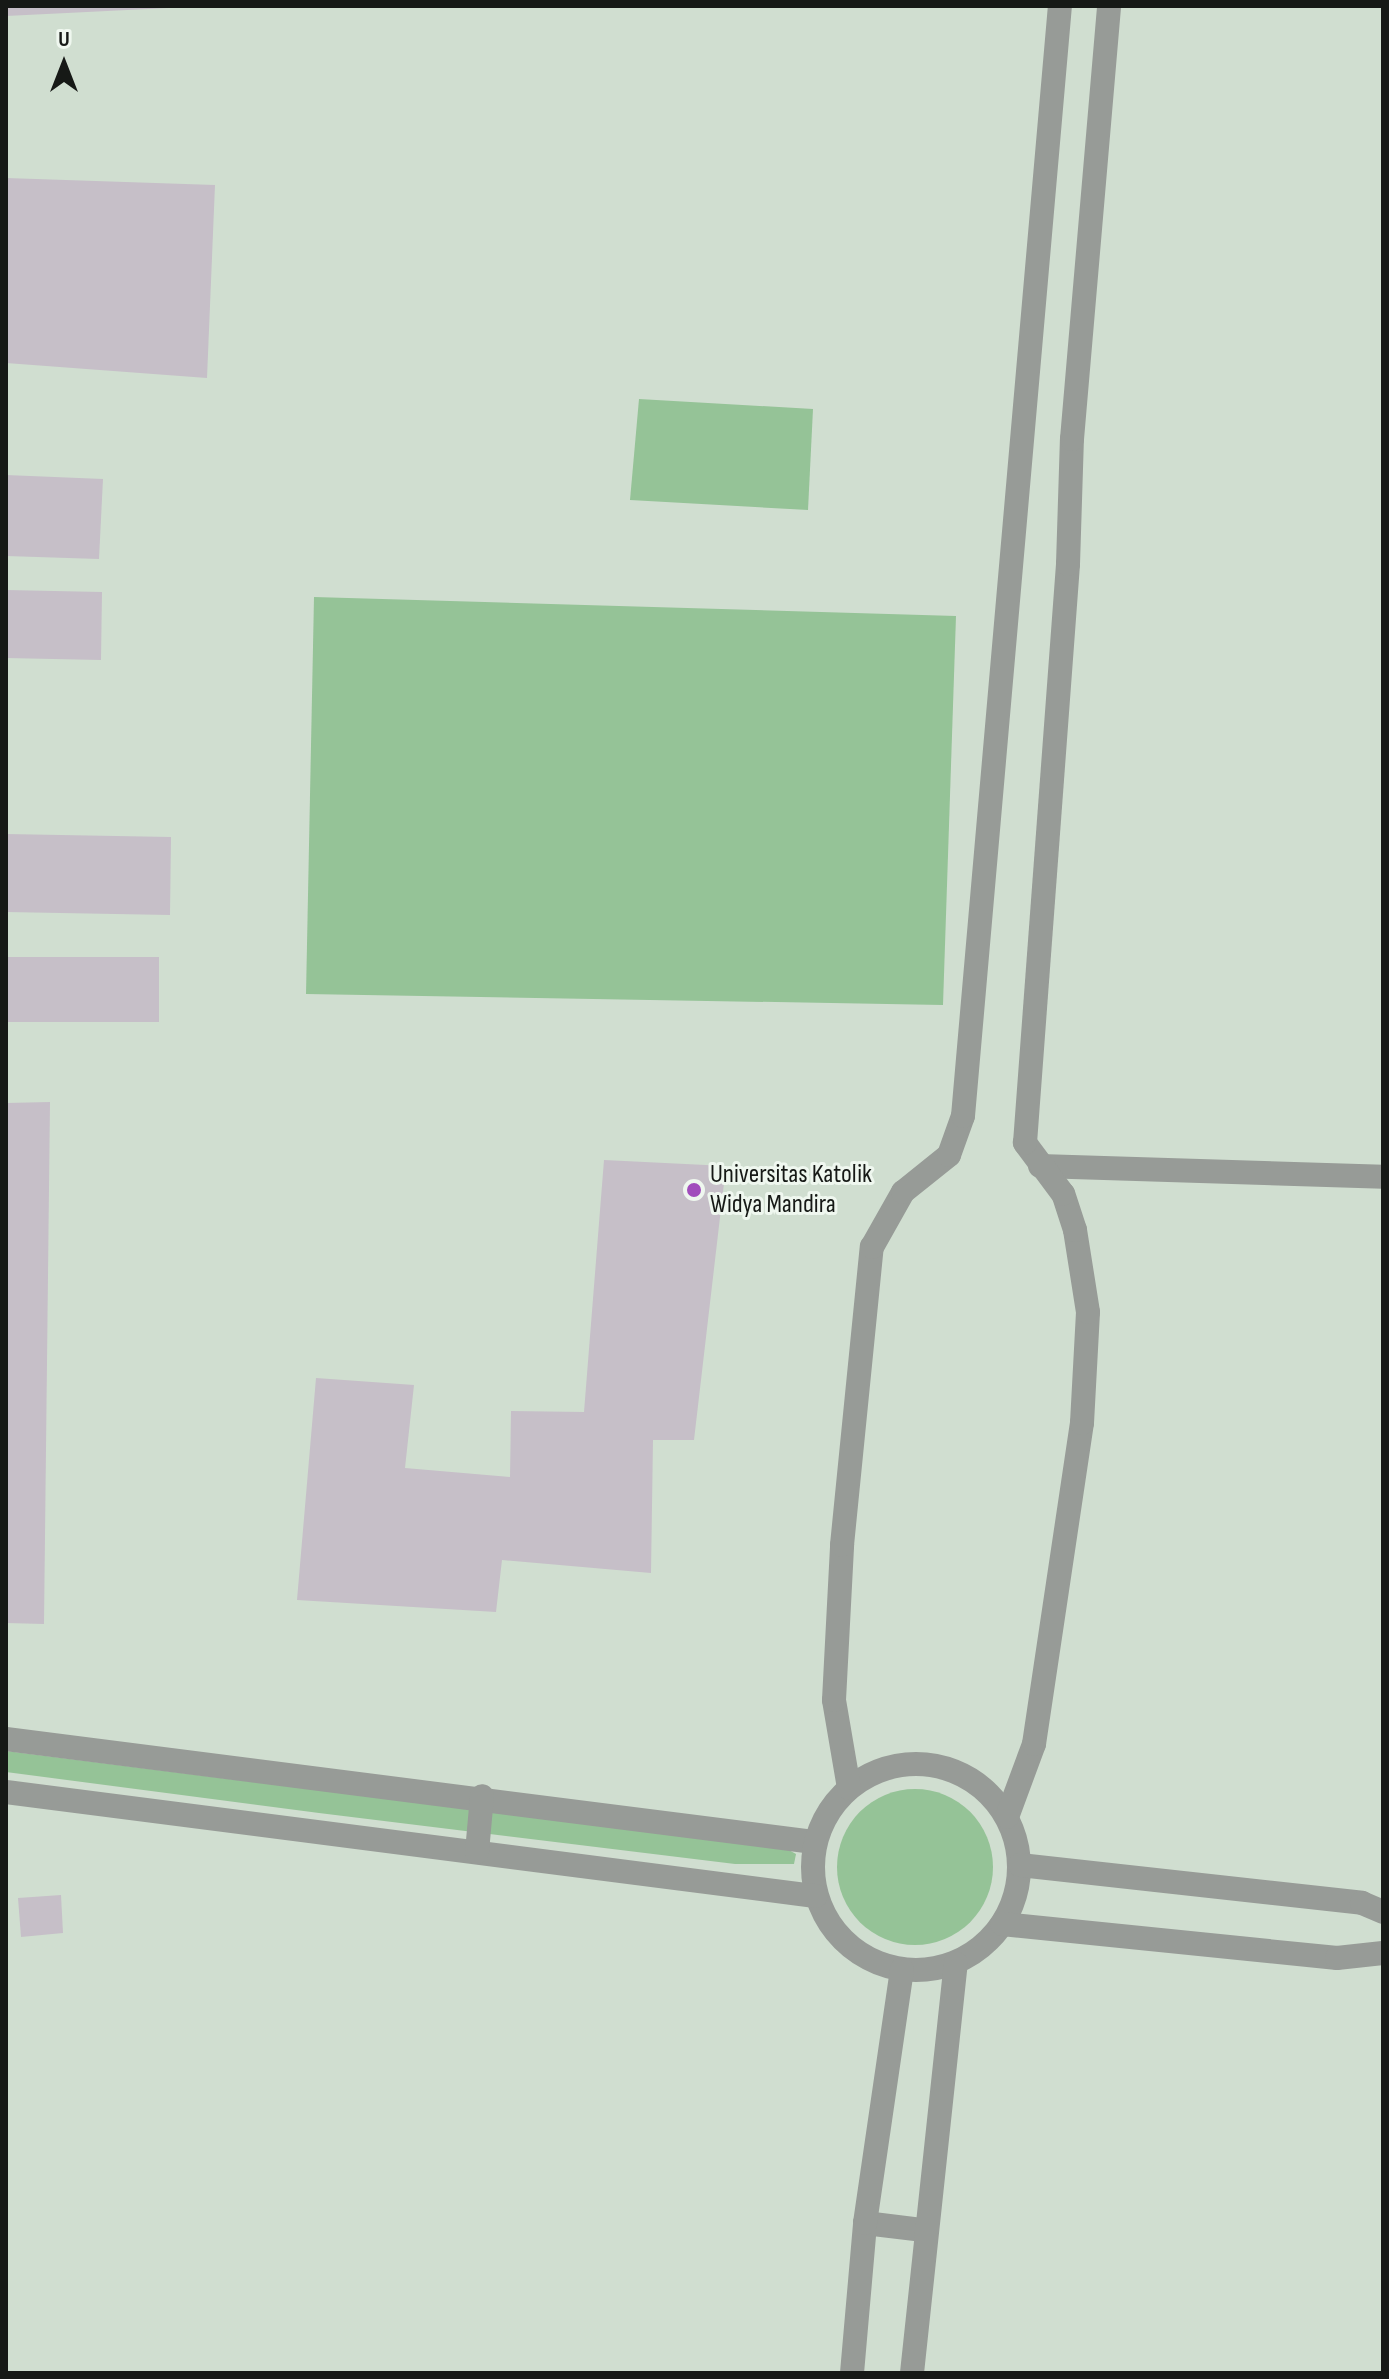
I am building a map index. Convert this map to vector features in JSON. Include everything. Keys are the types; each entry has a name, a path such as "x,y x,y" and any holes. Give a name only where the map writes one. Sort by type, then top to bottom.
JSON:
{"street":[{"path":"849,1788 834,1700 842,1545 872,1247 903,1192 949,1155 963,1116 1060,6"},
{"path":"1007,1817 1034,1744 1058,1616 1088,1312 1071,1218 1063,1194 1025,1143 1068,564 1072,439 1109,6"},
{"path":"1040,1166 1383,1177"},
{"path":"6,1739 482,1796 813,1842"},
{"path":"924,1764 974,1780 1007,1817 1020,1865 1018,1889 1002,1924 978,1951 956,1963 902,1970 864,1957 833,1931 815,1896 813,1842 849,1788 872,1773 924,1764"},
{"path":"6,1792 815,1896"},
{"path":"477,1852 482,1796"},
{"path":"1020,1865 1362,1903 1383,1912"},
{"path":"1002,1924 1337,1958 1383,1953"},
{"path":"912,2373 922,2230 956,1963"},
{"path":"852,2373 865,2223 902,1970"},
{"path":"865,2223 922,2230"}],"shaded area":[{"name":"Universitas Katolik Widya Mandira","path":"6,6 1383,6 1383,2373 6,2373"}],"green space":[{"path":"639,399 813,409 808,510 630,500"},
{"path":"314,597 956,616 943,1005 306,994"},
{"path":"6,1751 787,1849 796,1854 794,1864 735,1864 319,1813 6,1772"},
{"path":"915,1789 945,1795 970,1812 987,1837 993,1867 987,1897 970,1922 945,1939 915,1945 885,1939 860,1922 843,1897 837,1867 843,1837 860,1812 885,1795"}],"building":[{"path":"6,6 168,6 168,8 6,16"},
{"path":"6,178 215,185 207,378 6,363"},
{"path":"6,475 103,479 99,559 6,556"},
{"path":"6,590 102,592 101,660 6,658"},
{"path":"6,834 171,837 170,915 6,912"},
{"path":"6,957 159,957 159,1022 6,1022"},
{"path":"50,1102 44,1624 6,1623 6,1103"},
{"path":"604,1160 726,1166 694,1440 653,1440 651,1573 502,1560 496,1612 297,1600 316,1378 414,1385 405,1468 510,1477 511,1411 584,1412"},
{"path":"61,1895 63,1933 21,1937 18,1898"}],"place":[{"name":"Universitas Katolik Widya Mandira","path":"694,1190"}]}
